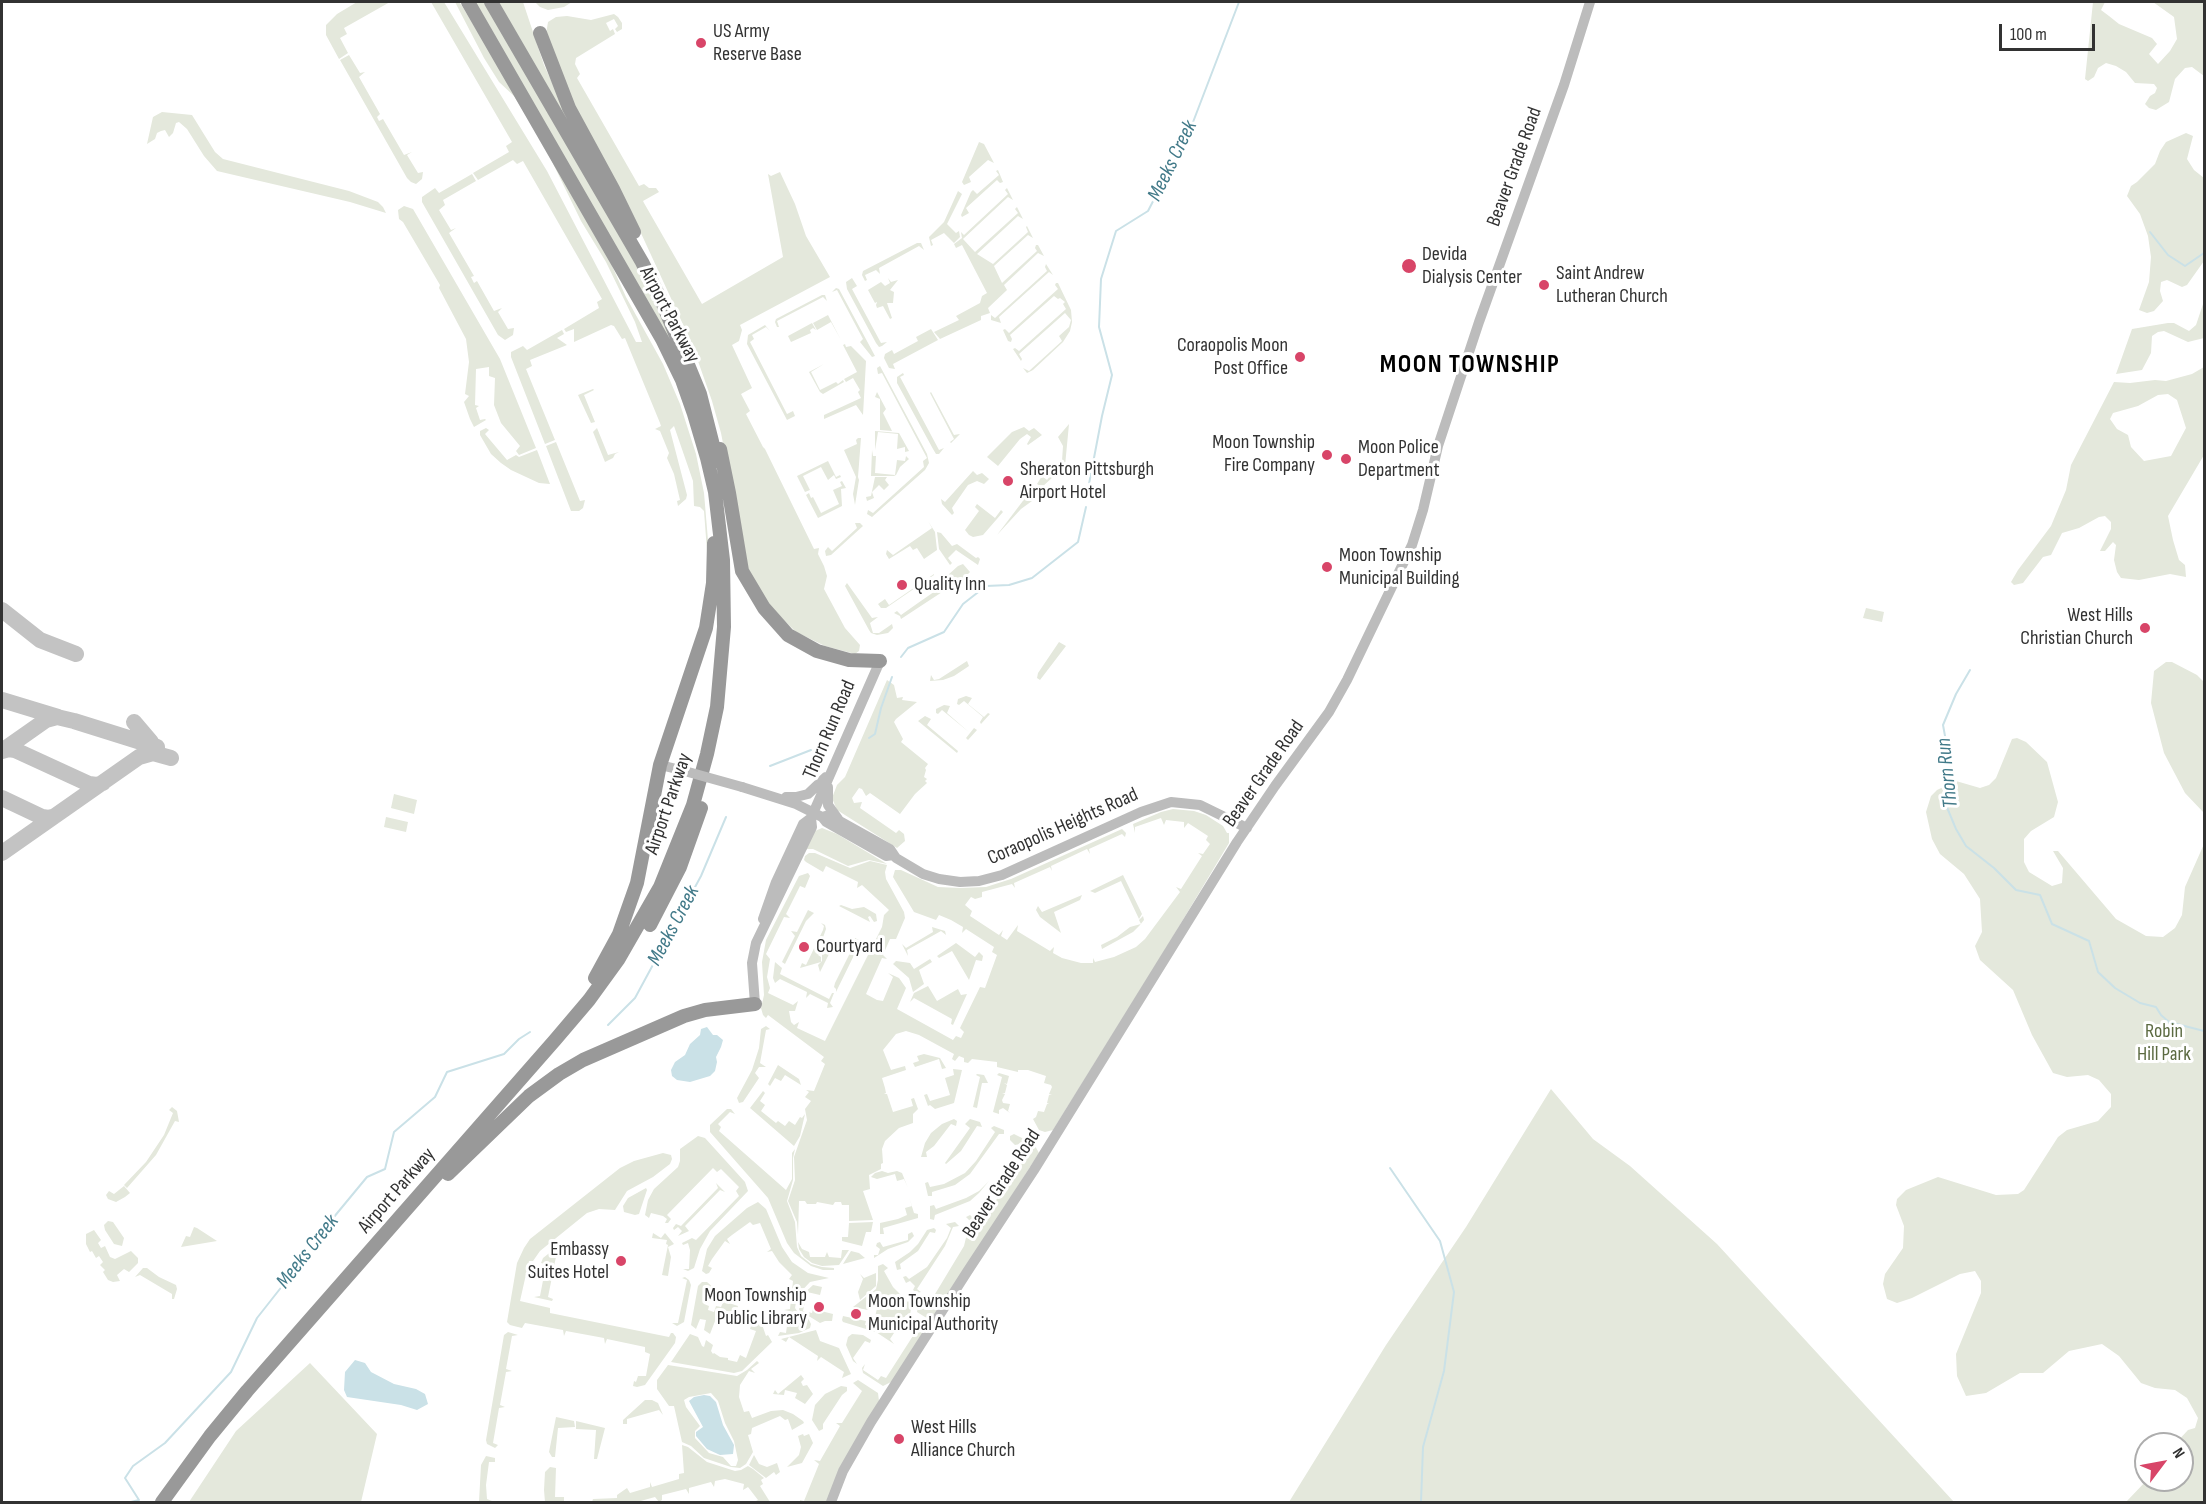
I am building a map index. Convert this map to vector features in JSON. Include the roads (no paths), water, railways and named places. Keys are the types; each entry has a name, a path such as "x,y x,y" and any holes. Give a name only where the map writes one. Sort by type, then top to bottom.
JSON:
{"highway":[{"name":"Airport Parkway","path":"162,1503 210,1436 247,1391 589,1000 618,960 660,887 689,816 708,754 723,656 725,603 721,541 714,492 694,414 682,380 662,339 468,2"},
{"name":"Airport Parkway","path":"173,1503 208,1452 245,1406 610,986 664,900 689,847 719,745 727,703 733,601 728,522 722,481 700,394 673,325 636,252 491,2"},
{"path":"540,33 568,108 618,198 673,325"},
{"path":"359,1263 569,1014 601,969 619,934 632,900 640,868 660,765 702,645 713,583 712,512 694,414"},
{"path":"709,428 721,452 742,571 764,608 788,635 817,651 849,660 880,660"},
{"path":"448,1174 529,1096 583,1060 684,1016 755,1004"}],"main road":[{"name":"Beaver Grade Road","path":"831,1503 848,1462 871,1422 1034,1170 1247,828 1329,712 1407,557 1423,510 1438,446 1479,322 1564,85 1590,2"},
{"name":"Thorn Run Road","path":"815,816 880,660"},
{"name":"Coraopolis Heights Road","path":"660,765 796,804 815,816 838,824 890,849 893,855 909,866 931,877 949,881 979,881 1012,871 1163,804 1184,802 1200,805 1247,828"},
{"path":"770,795 803,796 814,790 831,774"},
{"path":"802,846 821,829 838,824 828,805 827,796 831,774"},
{"path":"763,925 769,919 815,816"},
{"path":"755,1004 752,963 763,925 763,916 784,863 803,824 815,816"}],"water":[{"path":"707,1027 713,1035 723,1040 716,1057 715,1071 710,1076 690,1082 677,1080 672,1076 671,1070 675,1062 685,1055 690,1044 700,1035 701,1029"},
{"path":"355,1360 365,1363 371,1372 394,1384 416,1389 425,1394 428,1404 417,1410 401,1405 347,1397 344,1390 345,1372"},
{"path":"710,1396 716,1402 723,1425 734,1445 733,1454 720,1455 707,1449 696,1436 696,1432 703,1427 689,1401 694,1397"}],"waterway":[{"name":"Meeks Creek","path":"1089,484 1112,375 1099,327 1101,279 1116,231 1148,211 1190,130 1239,2"},
{"path":"2150,232 2168,255 2185,266 2204,253"},
{"name":"Meeks Creek","path":"901,657 908,648 944,632 963,604 986,586 1009,585 1032,578 1078,542 1086,507"},
{"name":"Thorn Run","path":"1970,670 1956,694 1943,725 1952,774 1946,805 1966,846 1994,868 2016,890 2040,895 2052,924 2089,941 2098,972 2115,988 2140,1003 2156,1007 2169,1022 2204,1031"},
{"name":"Meeks Creek","path":"869,738 875,734 892,677"},
{"name":"Meeks Creek","path":"770,766 811,750"},
{"name":"Meeks Creek","path":"608,1025 635,998 701,876 726,817"},
{"name":"Meeks Creek","path":"131,1502 139,1500 125,1478 133,1466 165,1443 231,1372 257,1318 324,1229 367,1177 385,1169 394,1132 435,1097 447,1072 504,1054 530,1032"},
{"path":"1390,1168 1440,1241 1454,1292 1444,1371 1423,1447 1421,1502"}],"place":[{"name":"US Army Reserve Base","path":"701,43"},
{"name":"Devida Dialysis Center","path":"1409,266"},
{"name":"Saint Andrew Lutheran Church","path":"1544,285"},
{"name":"Coraopolis Moon Post Office","path":"1300,357"},
{"name":"Moon Township Fire Company","path":"1327,455"},
{"name":"Moon Police Department","path":"1346,459"},
{"name":"Sheraton Pittsburgh Airport Hotel","path":"1008,481"},
{"name":"Moon Township Municipal Building","path":"1327,567"},
{"name":"Quality Inn","path":"902,585"},
{"name":"West Hills Christian Church","path":"2145,628"},
{"name":"Courtyard","path":"804,947"},
{"name":"Embassy Suites Hotel","path":"621,1261"},
{"name":"Moon Township Public Library","path":"819,1307"},
{"name":"Moon Township Municipal Authority","path":"856,1314"},
{"name":"West Hills Alliance Church","path":"899,1439"}],"district":[{"name":"MOON TOWNSHIP","path":"1470,365"}],"park label":[{"name":"Robin Hill Park","path":"2164,1044"}]}
